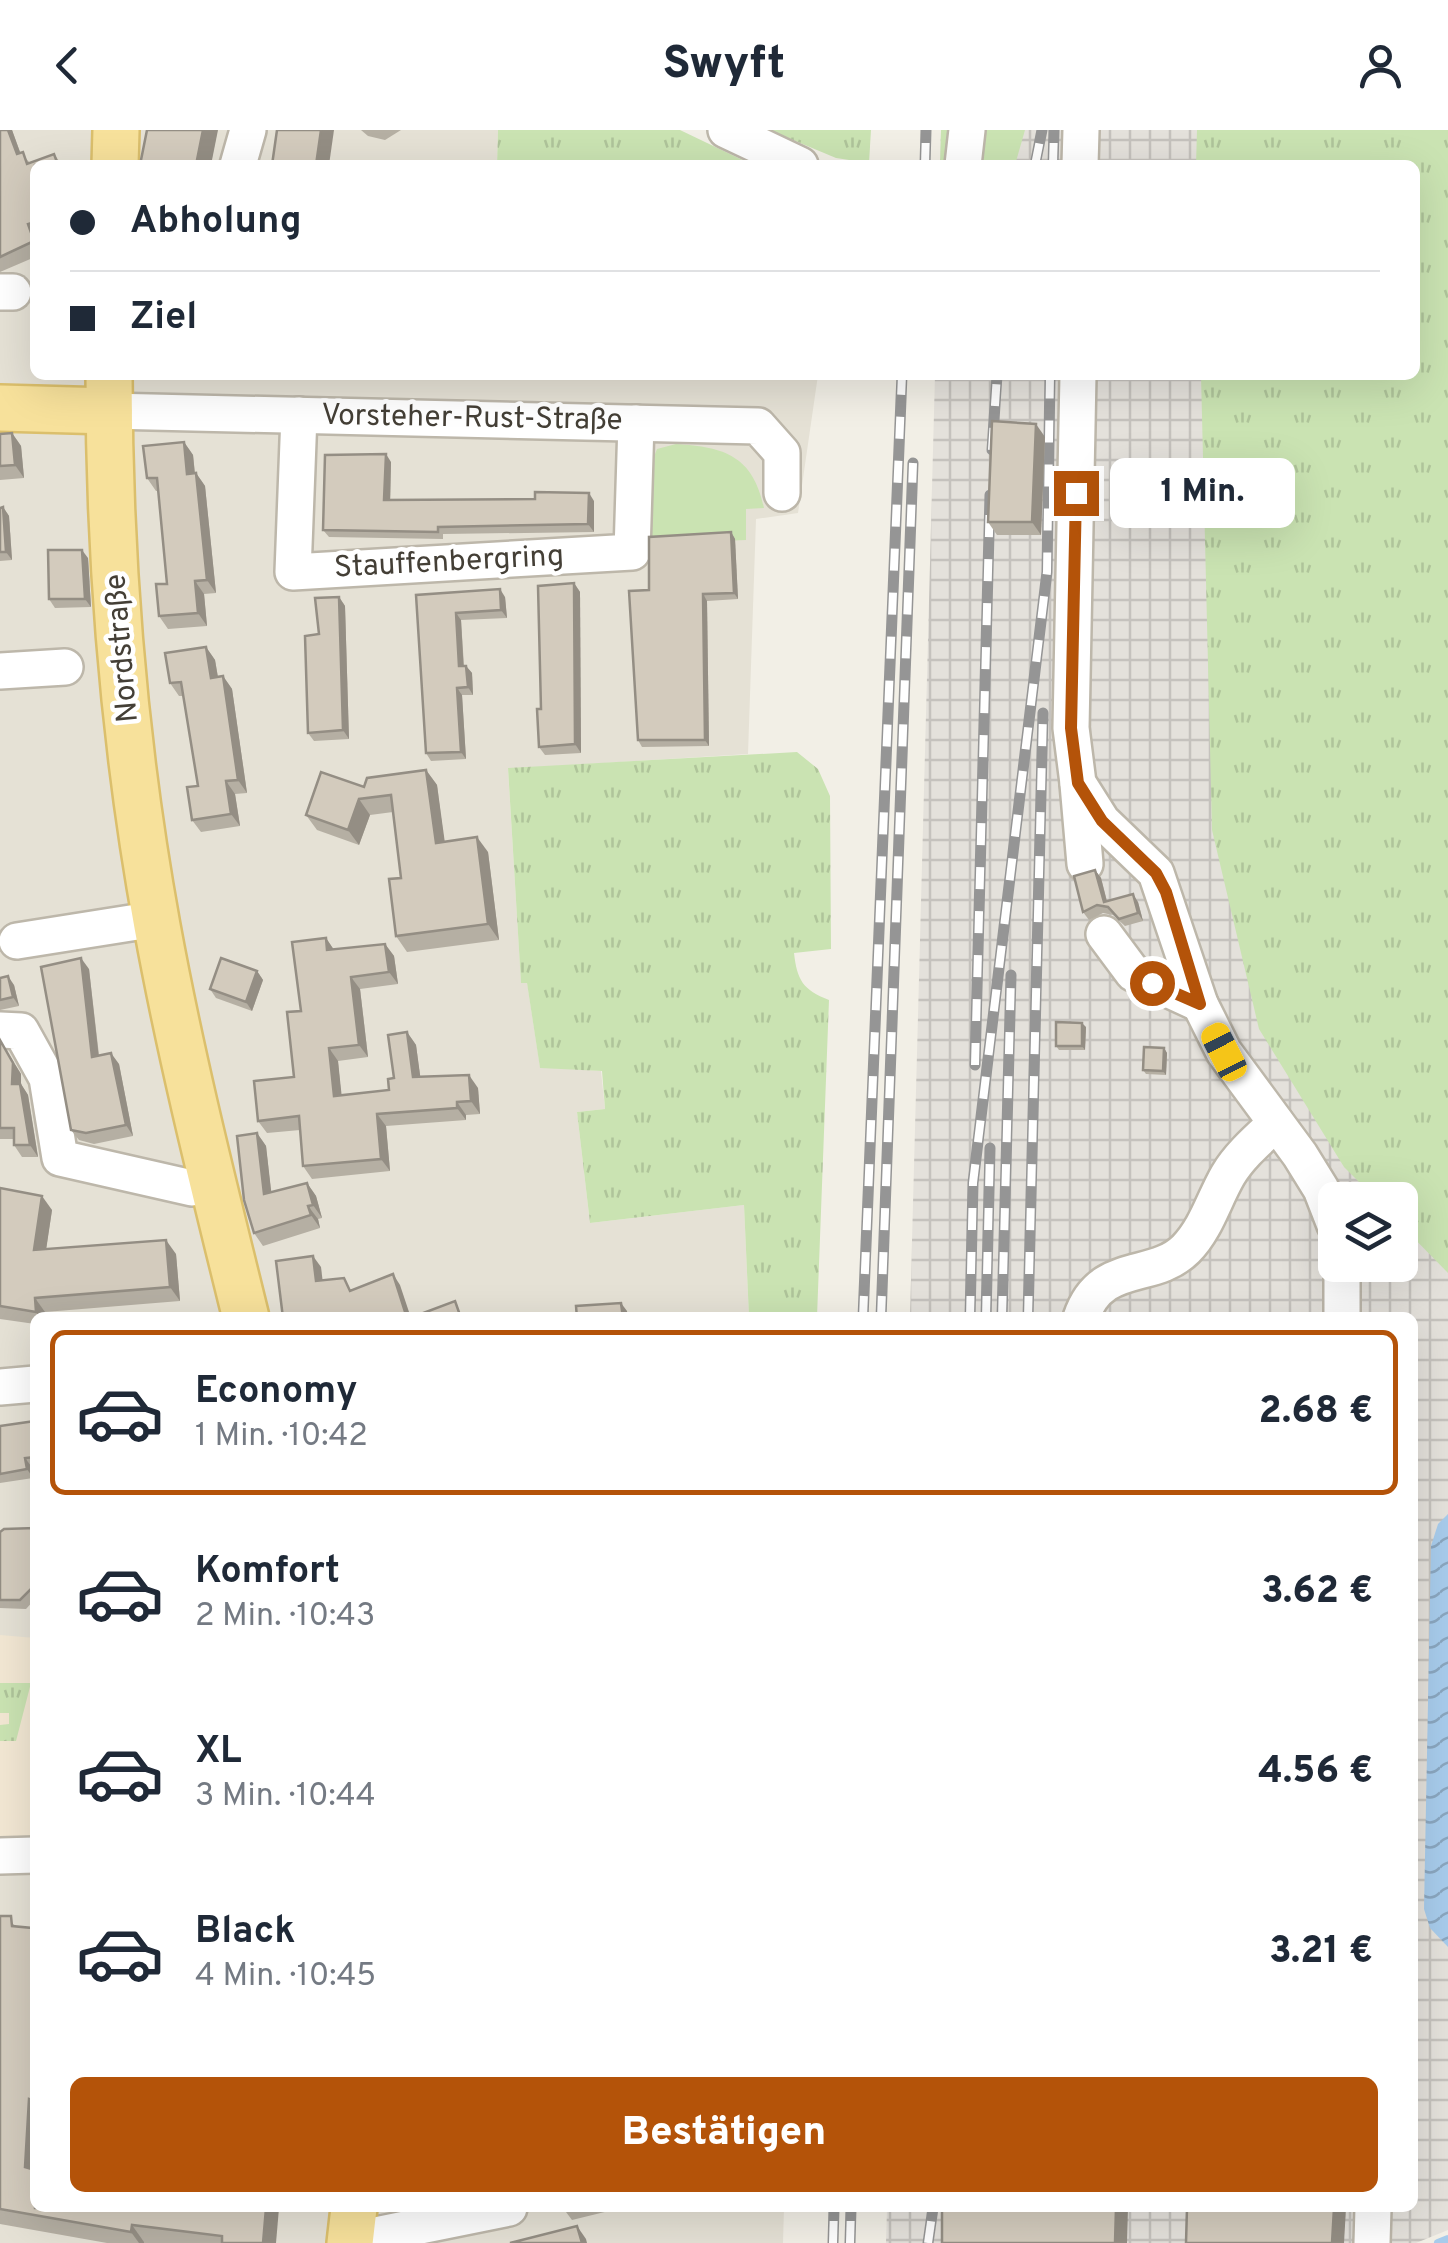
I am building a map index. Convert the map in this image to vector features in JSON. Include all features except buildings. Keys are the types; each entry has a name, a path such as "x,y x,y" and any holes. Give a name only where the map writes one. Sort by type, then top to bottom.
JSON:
{"main road":[{"path":"114,160 116,130"},
{"path":"0,408 109,393"},
{"name":"Nordstraße","path":"109,393 124,692 156,920 245,1312"}],"street":[{"path":"239,160 248,130"},
{"path":"726,130 789,160"},
{"path":"964,160 967,130"},
{"path":"1080,160 1081,130"},
{"path":"1078,380 1071,728 1086,864"},
{"name":"Vorsteher-Rust-Straße","path":"109,393 299,415 758,426 782,454 782,493"},
{"name":"Stauffenbergring","path":"299,415 293,572 632,552 636,423"},
{"path":"0,670 65,667"},
{"path":"1078,783 1102,821 1156,873 1166,892 1200,1004 1224,1052 1318,1185"},
{"path":"16,941 156,920"},
{"path":"1104,934 1133,973 1200,1004"},
{"path":"0,1030 21,1031 47,1078 60,1158 192,1188 214,1183"},
{"path":"1084,1312 1095,1292 1111,1278 1163,1263 1185,1251 1232,1170 1276,1123"},
{"path":"1342,1282 1342,1312"},
{"path":"0,1386 30,1384"},
{"path":"0,1856 30,1856"},
{"path":"352,2228 371,2236 489,2212"},
{"path":"1372,2243 1373,2212"}],"shaded area":[{"path":"0,130 498,130 497,160 30,160 30,380 817,380 798,513 756,519 748,754 508,769 521,982 527,982 540,1067 601,1071 605,1109 577,1112 590,1223 744,1205 749,1312 30,1312 30,2212 784,2212 783,2243 0,2243"},
{"path":"941,130 1448,130 1448,2230 1416,2243 886,2243 887,2212 1418,2212 1418,1312 910,1312 935,380 1420,380 1420,160 940,160"},
{"path":"0,1635 30,1638 30,1856 0,1856"}],"green space":[{"path":"498,130 680,130 743,160 497,160"},
{"path":"769,130 871,130 869,160 836,158"},
{"path":"941,130 1025,130 1016,160 940,160"},
{"path":"1197,130 1448,130 1448,1273 1418,1242 1418,1182 1359,1182 1344,1167 1259,1029 1212,830 1201,380 1420,380 1420,160 1196,160"},
{"path":"676,444 722,452 752,476 764,508 746,509 746,540 648,544 650,467 657,449"},
{"path":"797,752 818,769 830,796 831,949 794,953 803,983 829,1000 817,1312 749,1312 744,1205 590,1223 577,1112 605,1109 602,1071 540,1068 527,983 521,983 508,768"},
{"path":"0,1683 30,1683 16,1741 0,1741 0,1725 9,1724 9,1713 0,1713"}],"water":[{"path":"1448,1514 1448,1947 1430,1928 1424,1909 1431,1546 1438,1524"}],"waterway":[{"path":"1438,2243 1448,2239"}],"railway":[{"path":"925,160 926,130"},
{"path":"1036,160 1042,130"},
{"path":"1053,160 1054,130"},
{"path":"863,1312 902,380"},
{"path":"992,450 997,380"},
{"path":"970,1312 973,1183 1047,572 1050,380"},
{"path":"881,1312 913,463"},
{"path":"975,1065 990,495"},
{"path":"1028,1312 1043,713"},
{"path":"1002,1312 1011,975"},
{"path":"986,1312 990,1148"},
{"path":"833,2243 834,2212"},
{"path":"850,2243 851,2212"},
{"path":"928,2243 932,2212"}],"route":[{"path":"1076,493 1071,728 1078,783 1102,821 1156,873 1166,892 1200,1004 1152,983"}]}
